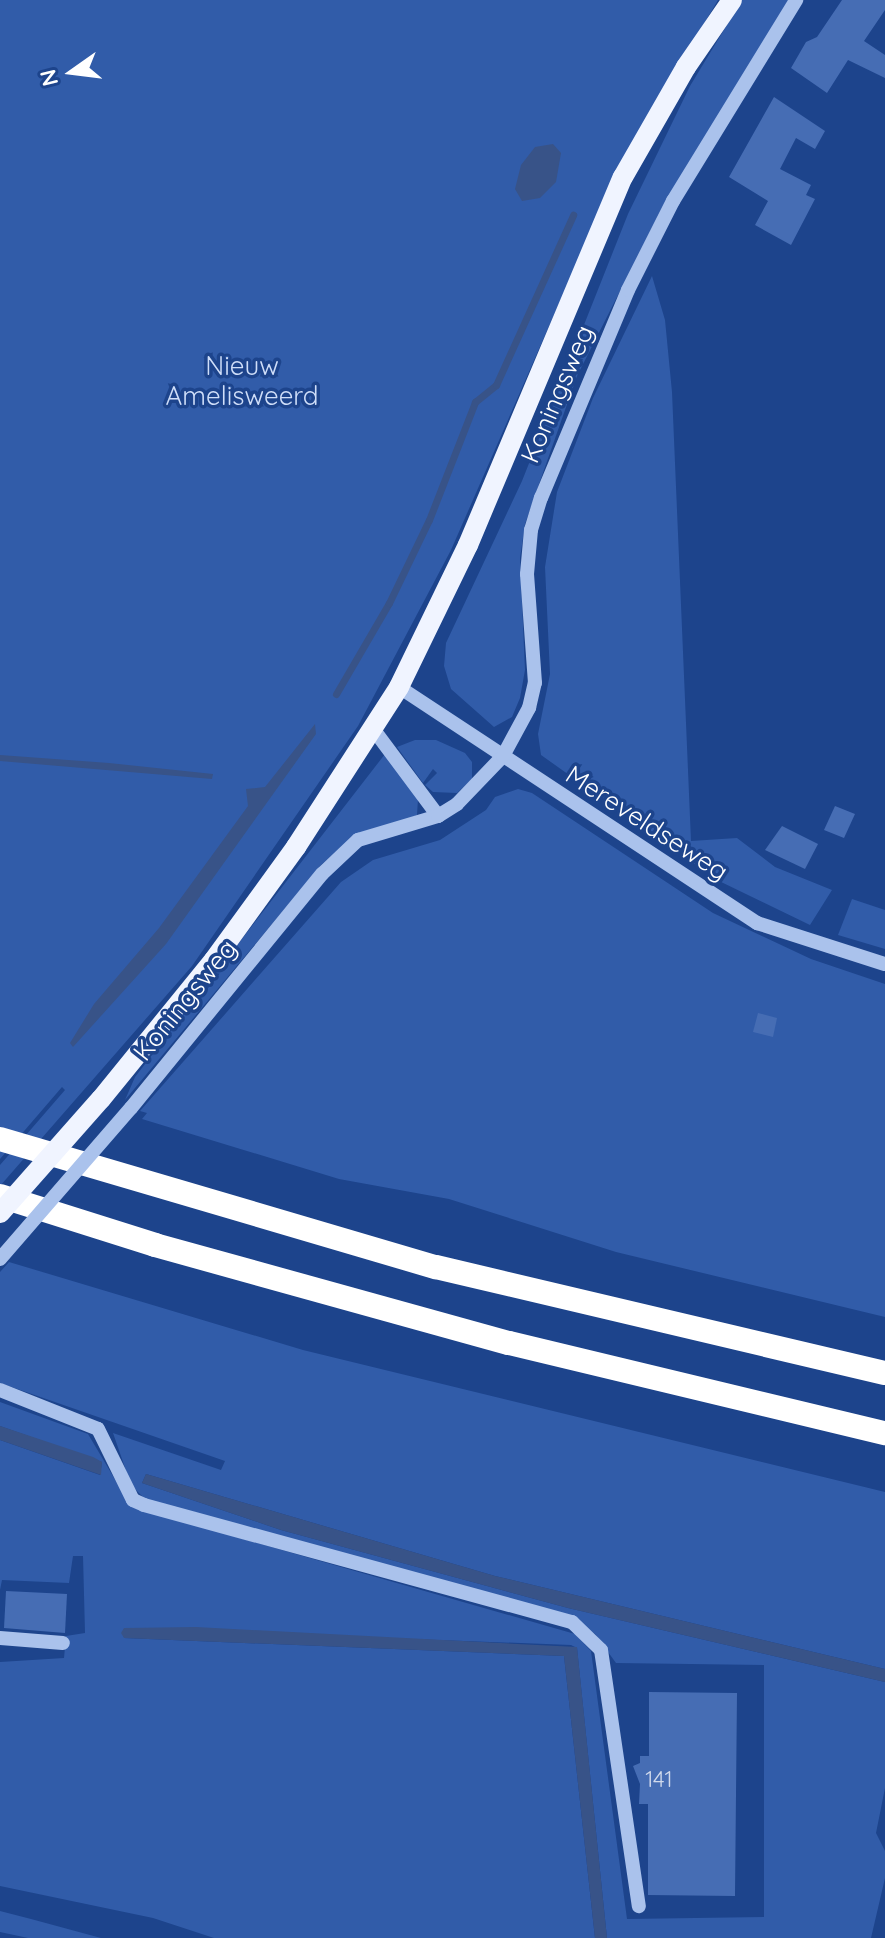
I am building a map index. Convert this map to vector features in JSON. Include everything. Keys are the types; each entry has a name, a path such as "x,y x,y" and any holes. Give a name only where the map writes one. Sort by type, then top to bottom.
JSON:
{"highway":[{"path":"0,1139 389,1255 885,1373"},
{"path":"0,1196 155,1245 495,1340 885,1433"}],"main road":[{"name":"Koningsweg","path":"0,1213 101,1099 214,960 374,730 399,687 468,545 623,177 686,67 732,0"}],"street":[{"name":"Koningsweg","path":"0,1259 131,1108 322,874 358,840 438,816 457,804 503,756 529,708 535,683 527,574 531,530 541,498 628,290 673,201 796,0"},
{"name":"Mereveldseweg","path":"399,687 757,923 885,964"},
{"path":"374,730 438,816"},
{"path":"0,1390 98,1429 133,1500 144,1505 572,1622 601,1650 639,1906"},
{"path":"0,1638 63,1643"}],"green space":[{"name":"Nieuw Amelisweerd","path":"0,0 718,0 672,78 567,285 451,550 358,726 192,966 0,1186 0,1165 65,1090 62,1087 0,1159"},
{"path":"742,0 789,0 653,226 577,376 525,524 520,558 525,670 520,698 512,717 494,727 451,689 444,666 446,643 522,481 628,214 690,86"},
{"path":"652,276 665,320 672,392 691,841 737,838 775,867 832,890 810,925 717,880 541,755 538,734 550,674 545,567 557,492 593,398"},
{"path":"415,740 436,740 465,753 472,762 472,779 457,793 433,792 425,785 437,773 433,769 423,783 397,747"},
{"path":"385,754 418,799 417,815 337,851 322,864 125,1100 135,1077"},
{"path":"518,789 532,793 713,913 811,959 885,984 885,1317 616,1252 449,1199 339,1179 142,1119 147,1113 140,1111 341,882 373,860 440,840 486,810 495,797"},
{"path":"852,899 885,910 885,949 838,935"},
{"path":"9,1262 303,1350 885,1492 885,1669 495,1576 146,1474 142,1483 281,1530 568,1608 885,1682 885,1788 876,1833 885,1851 885,1878 871,1938 607,1938 577,1648 571,1645 124,1628 124,1638 564,1656 595,1938 214,1938 153,1918 0,1886 0,1662 64,1658 66,1636 85,1633 83,1556 73,1556 69,1583 2,1580 0,1590 0,1440 100,1475 102,1462 0,1426 0,1402 88,1434 129,1503 142,1510 575,1634 591,1651 627,1919 764,1917 764,1665 616,1663 595,1634 575,1621 145,1499 131,1485 113,1433 221,1470 225,1461 0,1383 0,1272"},
{"path":"0,1911 101,1938 28,1938 0,1932"}],"shaded area":[{"path":"553,144 561,153 556,182 540,198 522,201 515,189 521,165 535,147"},
{"path":"315,724 316,734 166,944 73,1047 70,1043 94,1004 159,928 248,806 246,789 265,787"},
{"path":"0,755 213,774 212,779 0,761"},
{"path":"0,1426 93,1457 102,1462 101,1475 0,1440"},
{"path":"146,1474 495,1576 885,1669 885,1682 568,1608 281,1530 142,1483"},
{"path":"196,1627 577,1647 607,1938 595,1938 564,1656 124,1638 121,1633 124,1628"}],"building":[{"path":"842,0 885,0 885,10 864,41 885,55 885,78 848,60 827,93 791,68 806,42 817,37"},
{"path":"774,97 825,131 815,149 796,138 780,169 811,185 806,195 815,199 791,245 755,225 768,201 729,177"},
{"path":"835,806 855,814 844,838 824,830"},
{"path":"782,826 818,844 805,869 765,850"},
{"path":"758,1013 777,1018 773,1037 753,1032"},
{"path":"6,1591 67,1594 65,1633 4,1628"},
{"path":"649,1692 737,1693 735,1896 648,1895 648,1804 639,1804 640,1784 633,1766 640,1763 640,1756 649,1756"}],"waterway":[{"path":"336,694 389,603 429,520 475,402 496,385 573,215"}]}
